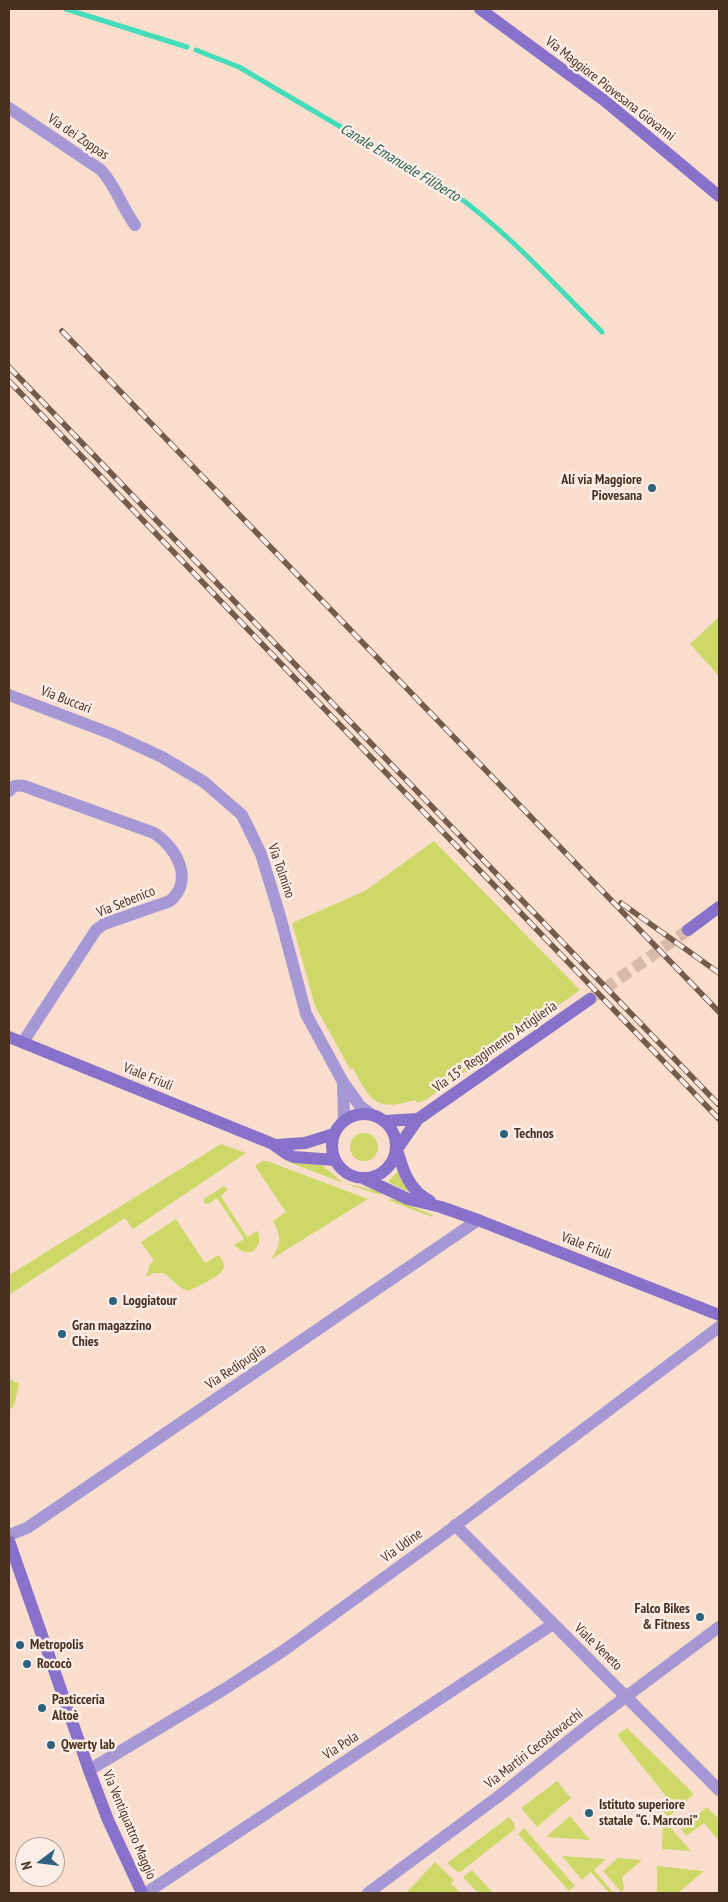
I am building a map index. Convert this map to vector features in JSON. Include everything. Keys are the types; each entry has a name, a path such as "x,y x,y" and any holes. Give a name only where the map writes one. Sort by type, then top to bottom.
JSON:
{"street":[{"name":"Via Maggiore Piovesana Giovanni","path":"480,9 605,100 719,196"},
{"name":"Via dei Zoppas","path":"9,108 101,170 109,178 128,216 135,225"},
{"name":"Via Buccari","path":"9,695 112,734"},
{"name":"Via Tolmino","path":"112,734 162,758 204,782 242,815 264,863 306,1014 343,1082 360,1106 371,1114"},
{"name":"Via Sebenico","path":"9,791 12,787 24,786 154,832 166,841 178,860 182,873 180,889 177,895 170,901 104,924 96,930 24,1042"},
{"path":"688,930 719,907"},
{"name":"Via 15° Reggimento Artiglieria","path":"418,1119 590,999"},
{"name":"Viale Friuli","path":"9,1036 276,1145 294,1157 335,1160"},
{"name":"Via Tolmino","path":"343,1082 344,1120"},
{"path":"396,1149 396,1139 392,1129 385,1121 371,1114 353,1116 344,1120 334,1134 332,1142 335,1160 347,1174 356,1178 375,1177 390,1166 396,1149 418,1119"},
{"path":"385,1121 418,1119"},
{"name":"Viale Friuli","path":"276,1145 305,1143 334,1134"},
{"name":"Viale Friuli","path":"396,1149 414,1191 441,1207"},
{"name":"Viale Friuli","path":"365,1178 408,1199 441,1207 478,1220 719,1314"},
{"name":"Via Redipuglia","path":"9,1535 27,1528 478,1220"},
{"name":"Via Udine","path":"89,1770 223,1690 283,1651 456,1525 719,1327"},
{"name":"Viale Veneto","path":"456,1525 719,1790"},
{"name":"Via Ventiquattro Maggio","path":"9,1541 108,1820 144,1893"},
{"name":"Via Pola","path":"144,1893 553,1624"},
{"name":"Via Martiri Cecoslovacchi","path":"368,1893 499,1796 591,1723 719,1627"}],"green space":[{"path":"719,617 719,676 690,644"},
{"path":"434,841 580,990 427,1099 418,1103 415,1100 391,1105 383,1104 370,1096 353,1068 350,1069 315,1006 292,923 365,891"},
{"path":"364,1133 374,1137 378,1147 374,1157 364,1161 354,1157 350,1147 354,1137"},
{"path":"221,1144 246,1153 133,1229 125,1218 9,1295 9,1275"},
{"path":"281,1159 294,1163 322,1165 343,1183"},
{"path":"262,1161 267,1161 368,1199 270,1260 279,1241 278,1231 273,1221 286,1212 255,1166"},
{"path":"399,1172 409,1192 388,1182"},
{"path":"343,1183 379,1191 381,1195"},
{"path":"224,1186 228,1189 221,1196 247,1237 258,1232 259,1243 252,1252 243,1252 234,1245 244,1239 217,1198 208,1204 204,1203 204,1199"},
{"path":"392,1199 433,1215 432,1217 388,1200"},
{"path":"176,1219 205,1263 219,1255 224,1265 220,1274 188,1291 181,1288 164,1273 154,1273 146,1277 150,1264 154,1261 141,1242"},
{"path":"12,1379 15,1383 19,1383 14,1406 9,1410 9,1381"},
{"path":"627,1728 694,1794 668,1817 661,1808 669,1800 617,1735"},
{"path":"557,1781 571,1798 537,1827 521,1808"},
{"path":"707,1807 719,1819 719,1841 704,1823 686,1836 681,1829"},
{"path":"570,1816 590,1840 546,1837"},
{"path":"509,1817 514,1823 515,1829 459,1873 447,1863"},
{"path":"663,1819 691,1851 662,1849"},
{"path":"524,1828 575,1886 569,1891 518,1834"},
{"path":"562,1856 606,1859 594,1870 613,1892 609,1893 591,1872 582,1880"},
{"path":"618,1858 642,1860 622,1877 624,1887 622,1893 603,1871"},
{"path":"435,1862 454,1880 451,1884 461,1893 406,1893"},
{"path":"657,1866 704,1871 678,1893 657,1893"},
{"path":"472,1870 493,1893 478,1893 463,1877"}],"waterway":[{"name":"Canale Emanuele Filiberto","path":"66,9 187,47"},
{"name":"Canale Emanuele Filiberto","path":"196,50 239,67 453,193 512,241 602,332"}],"tunnel":[{"path":"590,999 688,930"}],"railway":[{"path":"62,331 719,1012"},
{"path":"9,367 719,1105"},
{"path":"9,381 719,1119"},
{"path":"621,903 719,973"}],"place":[{"name":"Alí via Maggiore Piovesana","path":"652,488"},
{"name":"Technos","path":"504,1134"},
{"name":"Loggiatour","path":"113,1301"},
{"name":"Gran magazzino Chies","path":"62,1334"},
{"name":"Falco Bikes & Fitness","path":"700,1617"},
{"name":"Metropolis","path":"20,1645"},
{"name":"Rococò","path":"27,1664"},
{"name":"Pasticceria Altoè","path":"42,1708"},
{"name":"Qwerty lab","path":"51,1745"},
{"name":"Istituto superiore statale “G. Marconi”","path":"589,1813"}]}
